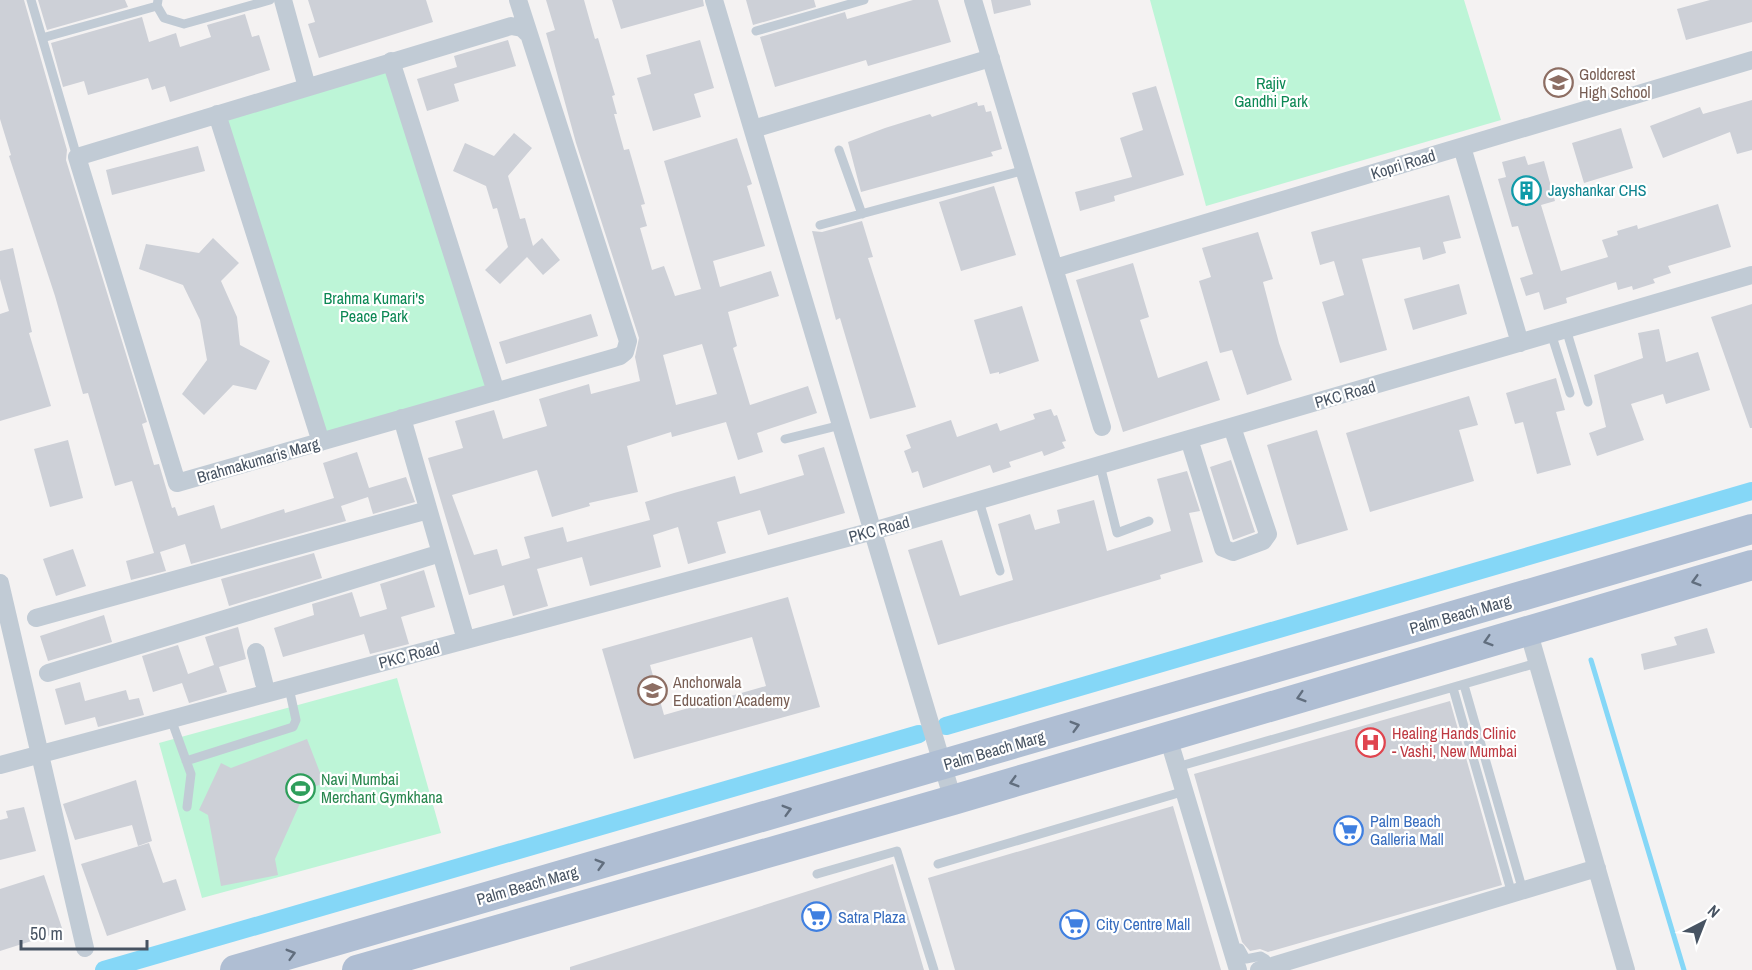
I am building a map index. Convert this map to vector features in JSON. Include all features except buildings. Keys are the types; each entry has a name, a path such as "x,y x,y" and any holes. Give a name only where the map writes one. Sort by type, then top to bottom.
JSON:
{"main road":[{"name":"Palm Beach Marg","path":"235,970 1752,529"},
{"name":"Palm Beach Marg","path":"357,970 396,965 1752,565"}],"street":[{"path":"284,0 307,87"},
{"name":"Brahmakumaris Marg","path":"77,157 177,483 620,356 625,352 628,341 518,0"},
{"path":"714,0 953,800"},
{"path":"973,0 1102,428"},
{"path":"77,157 511,26 522,28 527,33"},
{"path":"753,129 991,58"},
{"name":"Kopri Road","path":"1055,268 1752,60"},
{"path":"391,61 496,392"},
{"path":"217,114 321,442"},
{"path":"1462,147 1520,343"},
{"name":"PKC Road","path":"0,765 873,531 1752,275"},
{"path":"402,418 466,640"},
{"path":"1189,439 1223,548 1233,552 1263,541 1268,534 1232,427"},
{"path":"36,618 429,510"},
{"path":"48,674 441,553"},
{"path":"0,583 84,948"},
{"path":"1527,630 1626,970"},
{"path":"256,652 264,683"},
{"path":"1168,737 1181,766 1185,791 1237,969"},
{"path":"1263,965 1597,868"}],"lane":[{"path":"31,0 77,157"},
{"path":"42,38 158,3 164,18 184,24 270,0"},
{"path":"756,31 841,3 864,0"},
{"path":"839,150 862,214"},
{"path":"820,225 1025,170"},
{"path":"1559,331 1570,393"},
{"path":"1559,331 1588,402"},
{"path":"785,439 841,425"},
{"path":"1100,465 1117,532 1149,521"},
{"path":"979,501 1000,571"},
{"path":"1263,965 1261,956 1247,960 1242,956 1181,766 1537,663"},
{"path":"1464,685 1518,892"},
{"path":"186,760 293,727 296,720 288,688"},
{"path":"1453,688 1505,876 1518,892"},
{"path":"171,719 191,774 187,807"},
{"path":"938,864 1185,791"},
{"path":"817,874 897,851 934,970"},
{"path":"1237,969 1263,965 1286,953"}],"green space":[{"name":"Rajiv Gandhi Park","path":"1150,0 1464,0 1501,120 1206,206"},
{"name":"Brahma Kumari's Peace Park","path":"391,61 496,392 321,442 217,114"},
{"name":"Navi Mumbai Merchant Gymkhana","path":"397,678 441,833 202,898 159,743"}],"waterway":[{"path":"946,726 1752,491"},
{"path":"1591,660 1684,970"},
{"path":"104,970 919,734"}],"place":[{"name":"Goldcrest High School","path":"1558,83"},
{"name":"Jayshankar CHS","path":"1527,190"},
{"name":"Anchorwala Education Academy","path":"652,691"},
{"name":"Healing Hands Clinic - Vashi, New Mumbai","path":"1371,742"},
{"name":"Navi Mumbai Merchant Gymkhana","path":"300,788"},
{"name":"Palm Beach Galleria Mall","path":"1349,830"},
{"name":"Satra Plaza","path":"817,917"},
{"name":"City Centre Mall","path":"1075,924"}]}
